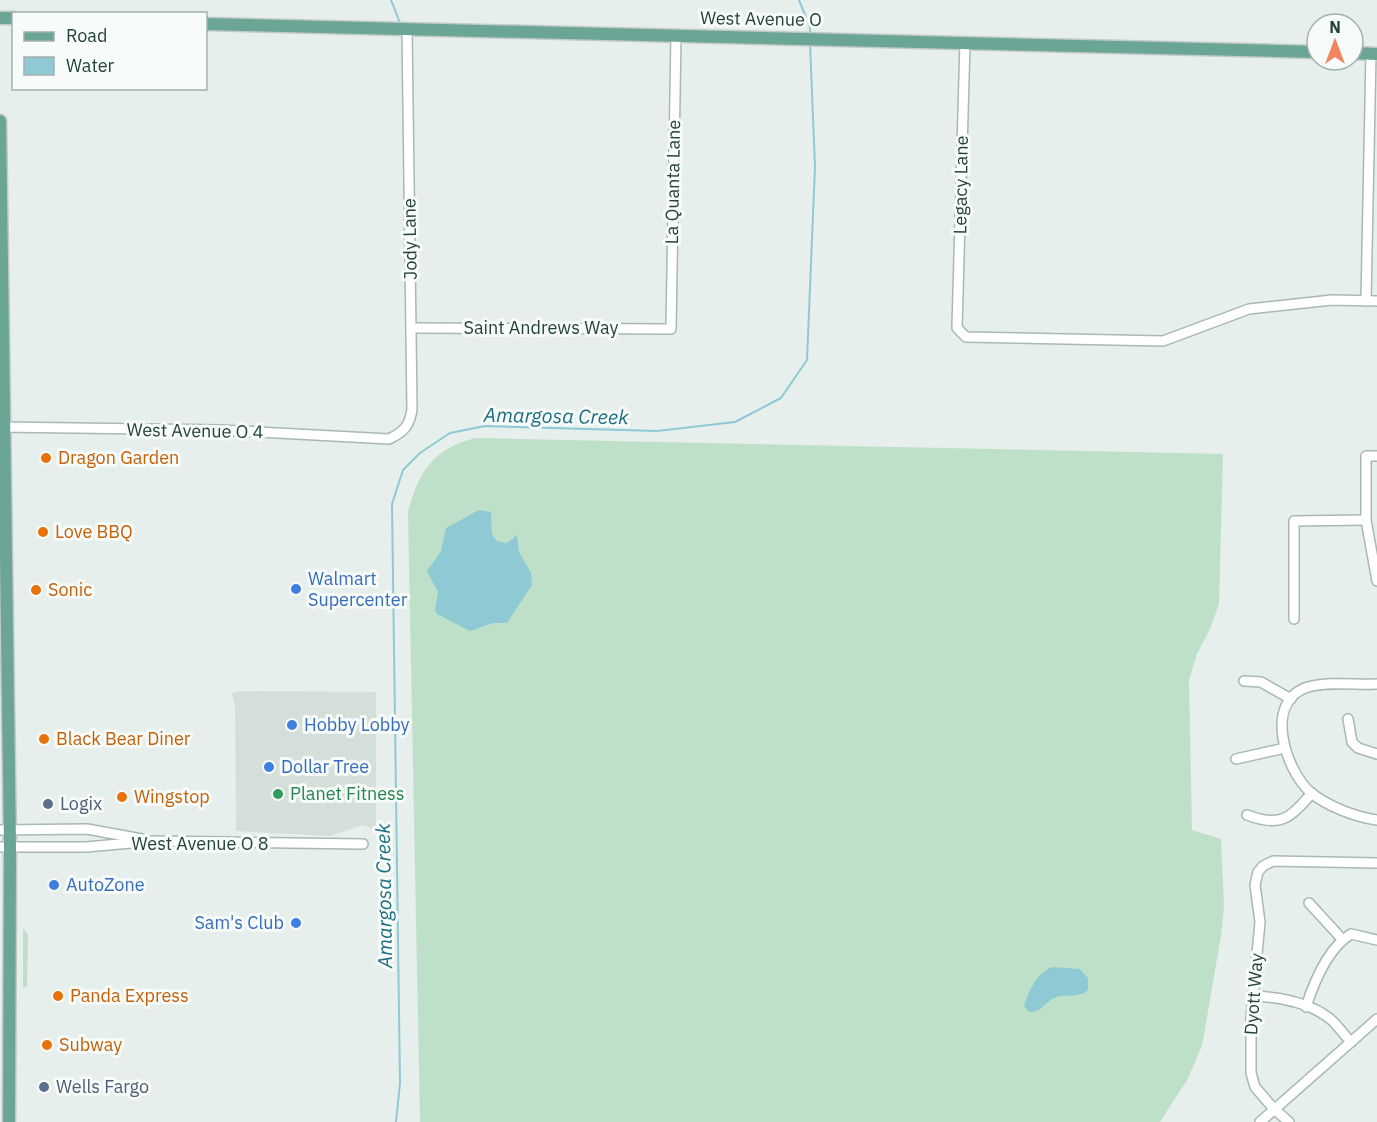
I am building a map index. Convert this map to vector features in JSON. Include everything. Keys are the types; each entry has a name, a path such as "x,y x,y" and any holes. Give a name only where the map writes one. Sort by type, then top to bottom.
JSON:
{"main road":[{"name":"West Avenue O","path":"207,24 1305,52"},
{"path":"0,121 5,830 4,1018 9,1122"}],"street":[{"name":"Jody Lane","path":"389,439 405,430 410,420 407,29"},
{"name":"La Quanta Lane","path":"671,328 676,36"},
{"name":"Legacy Lane","path":"965,42 957,328 966,337 1162,341 1249,309 1332,300 1366,301"},
{"path":"1374,54 1366,301 1377,301"},
{"name":"Saint Andrews Way","path":"411,328 671,328"},
{"name":"West Avenue O 4","path":"3,427 221,430 389,439"},
{"path":"1377,456 1366,456 1366,520 1377,581"},
{"path":"1294,619 1294,521 1366,520"},
{"path":"1244,681 1261,682 1291,699"},
{"path":"1377,684 1309,687 1291,699 1285,710 1283,726 1285,748 1299,781 1328,804 1377,820"},
{"path":"1348,719 1352,742 1358,748 1377,754"},
{"path":"1236,759 1285,748"},
{"path":"1247,815 1262,820 1281,821 1294,813 1312,793"},
{"path":"5,830 87,829 153,841"},
{"name":"West Avenue O 8","path":"5,847 86,847 153,841 363,844"},
{"name":"Dyott Way","path":"1289,1122 1255,1087 1251,1073 1253,996 1260,922 1255,885 1258,872 1263,866 1273,861 1377,863"},
{"path":"1309,903 1342,939"},
{"path":"1306,1007 1312,988 1342,939 1351,934 1377,940"},
{"path":"1253,996 1276,997 1306,1007 1329,1018 1351,1042"},
{"path":"1260,1122 1377,1019"}],"shaded area":[{"path":"238,691 376,692 376,830 363,825 330,836 236,831 235,705 232,693"}],"green space":[{"path":"475,438 1223,454 1219,604 1210,629 1197,654 1189,680 1192,830 1221,839 1224,906 1202,1046 1187,1080 1160,1122 420,1122 408,512 423,473 438,455 448,448"},
{"path":"23,929 28,934 27,987 23,987"}],"water":[{"path":"479,510 491,512 492,534 497,541 507,543 517,535 519,552 531,573 532,585 507,623 493,623 470,631 437,614 435,611 438,592 427,571 441,551 446,528"},
{"path":"1052,967 1080,969 1088,978 1088,990 1080,994 1054,998 1040,1009 1029,1012 1024,1006 1031,988 1042,973"}],"waterway":[{"path":"391,0 400,23"},
{"name":"Amargosa Creek","path":"799,0 810,27 810,34"},
{"name":"Amargosa Creek","path":"396,1122 400,1083 392,504 403,470 420,453 450,433 485,426 657,431 735,422 781,398 807,360 815,167 810,43"}],"place":[{"name":"Dragon Garden","path":"46,458"},
{"name":"Love BBQ","path":"43,532"},
{"name":"Walmart Supercenter","path":"296,589"},
{"name":"Sonic","path":"36,590"},
{"name":"Hobby Lobby","path":"292,725"},
{"name":"Black Bear Diner","path":"44,739"},
{"name":"Dollar Tree","path":"269,767"},
{"name":"Planet Fitness","path":"278,794"},
{"name":"Wingstop","path":"122,797"},
{"name":"Logix","path":"48,804"},
{"name":"AutoZone","path":"54,885"},
{"name":"Sam's Club","path":"296,923"},
{"name":"Panda Express","path":"58,996"},
{"name":"Subway","path":"47,1045"},
{"name":"Wells Fargo","path":"44,1087"}]}
